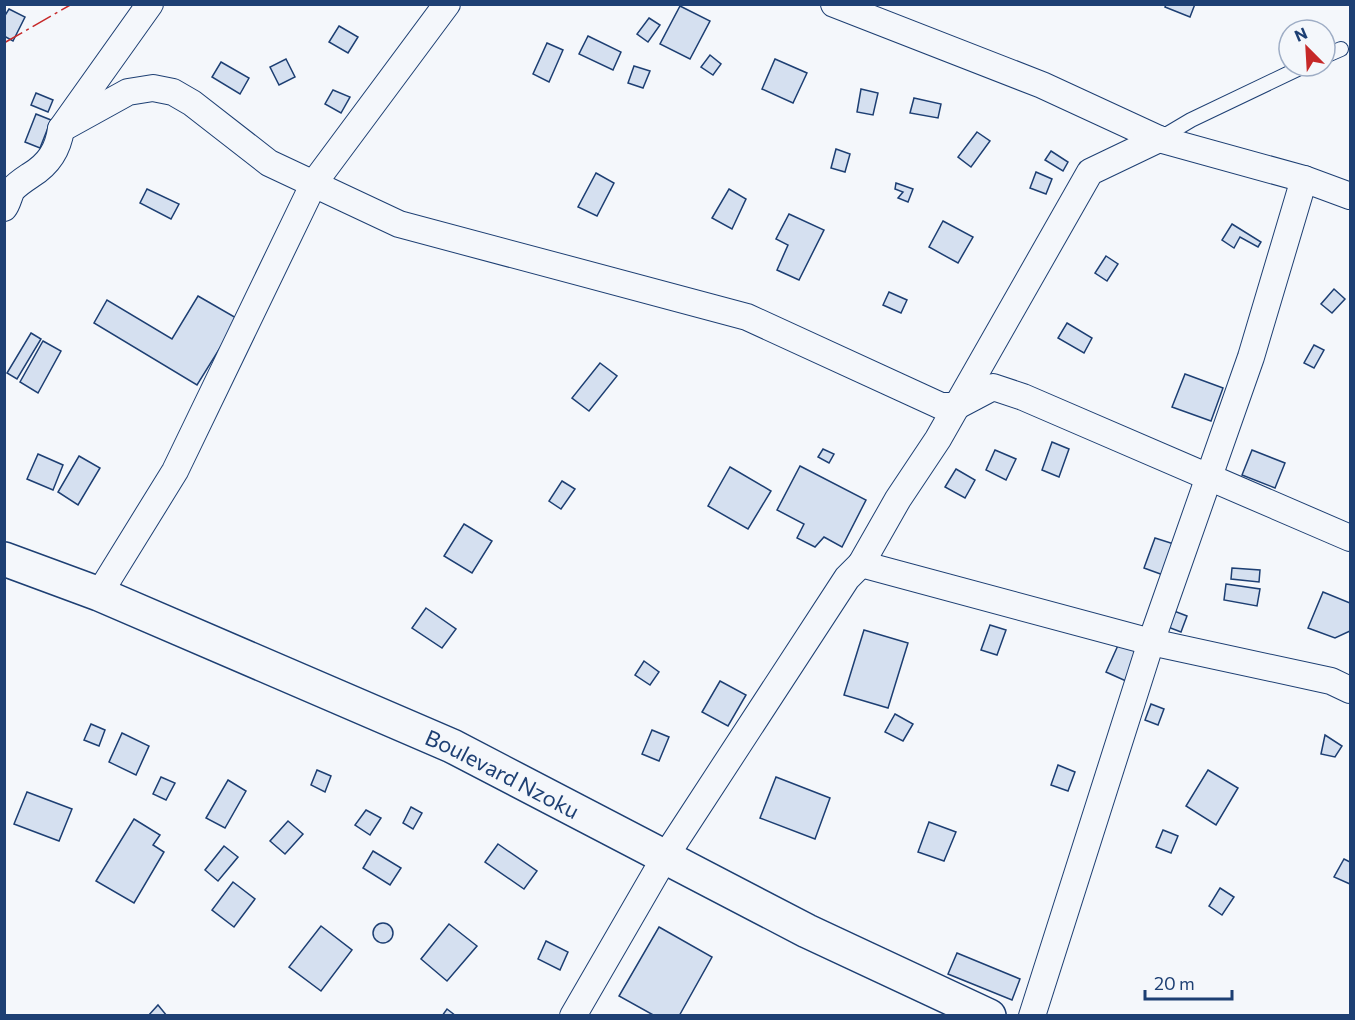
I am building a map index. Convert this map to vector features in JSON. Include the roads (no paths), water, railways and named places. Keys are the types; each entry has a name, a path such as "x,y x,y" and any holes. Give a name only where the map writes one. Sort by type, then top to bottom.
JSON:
{"street":[{"path":"5,204 12,191 22,181 43,168 59,142 61,129 150,4"},
{"path":"99,594 175,471 314,183 447,4"},
{"path":"834,4 1042,85 1159,139 1304,179 1350,196"},
{"path":"61,129 128,92 153,88 174,92 200,109 269,163 399,224 747,317 941,406 957,406 993,387 1023,397 1350,538"},
{"path":"573,1016 665,857 847,578 861,564 898,499 938,440 1090,172 1159,139"},
{"path":"1032,1016 1151,642 1251,357 1304,179"},
{"name":"Boulevard Nzoku","path":"4,559 99,594 452,746 807,931 989,1016"},
{"path":"861,564 1151,642 1331,681 1350,690"}],"lane":[{"path":"1337,51 1341,49"},
{"path":"1159,139 1191,120 1279,78"}]}
